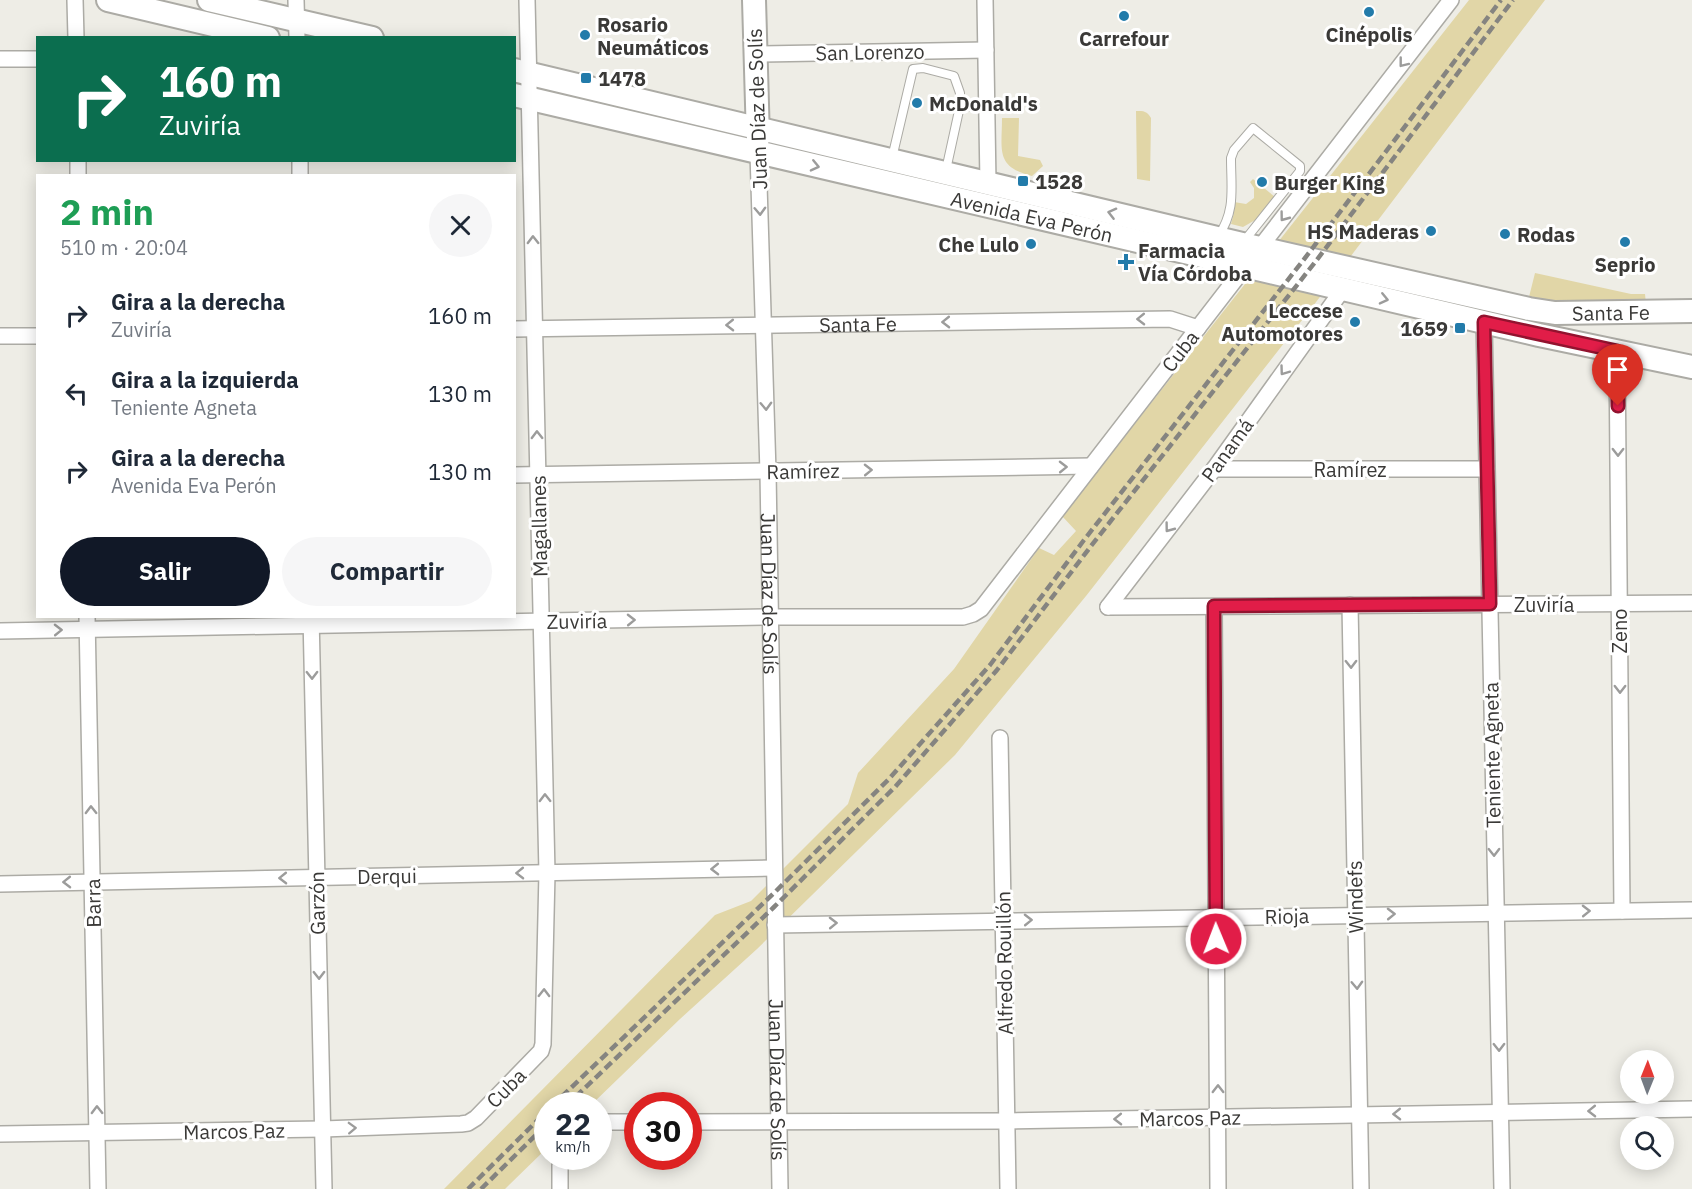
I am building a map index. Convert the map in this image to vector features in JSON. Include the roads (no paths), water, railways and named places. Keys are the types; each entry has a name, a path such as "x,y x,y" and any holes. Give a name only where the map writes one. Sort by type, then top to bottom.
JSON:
{"main road":[{"path":"108,0 260,36"},
{"path":"209,0 364,36"},
{"name":"Juan Díaz de Solís","path":"754,0 758,153"},
{"name":"Avenida Eva Perón","path":"522,71 1217,238 1529,309"},
{"name":"Avenida Eva Perón","path":"522,97 1245,267 1692,367"},
{"name":"Santa Fe","path":"1529,309 1555,313 1692,311"}],"street":[{"path":"75,0 75,36"},
{"name":"Magallanes","path":"527,0 522,97 535,328 547,873 541,1052"},
{"path":"985,0 988,183"},
{"name":"Cuba","path":"974,614 981,609 1245,267 1251,246 1451,0"},
{"name":"San Lorenzo","path":"755,54 986,50"},
{"path":"0,59 36,59"},
{"name":"Juan Díaz de Solís","path":"758,153 768,472 780,1189"},
{"name":"Panamá","path":"1108,607 1214,469 1343,289"},
{"name":"Santa Fe","path":"516,328 1170,319 1198,328"},
{"name":"Teniente Agneta","path":"1484,322 1502,1189"},
{"path":"0,336 36,336"},
{"name":"Zeno","path":"1617,351 1622,911"},
{"name":"Ramírez","path":"516,476 1090,466"},
{"name":"Ramírez","path":"1214,469 1487,469"},
{"name":"Zuviría","path":"1108,607 1692,603"},
{"name":"Windefs","path":"1350,605 1361,1189"},
{"path":"1214,606 1218,1189"},
{"name":"Zuviría","path":"0,631 87,623 963,617 974,614"},
{"name":"Garzón","path":"311,621 324,1189"},
{"name":"Barra","path":"87,623 98,1189"},
{"name":"Alfredo Rouillón","path":"1000,738 1008,1189"},
{"name":"Derqui","path":"0,884 774,868"},
{"name":"Rioja","path":"775,925 1692,910"},
{"name":"Cuba","path":"468,1123 476,1118 541,1052"},
{"name":"Marcos Paz","path":"702,1122 1008,1121 1692,1109"},
{"name":"Marcos Paz","path":"0,1134 323,1129 468,1123"},
{"path":"560,1170 560,1189"}],"lane":[{"path":"891,160 913,69 923,68 954,75 960,93 960,106 946,173"},
{"path":"960,106 987,108"},
{"path":"1217,238 1231,213 1231,158 1234,150 1253,128 1300,166 1300,171 1251,246"}],"railway":[{"path":"567,1092 888,780 990,665 1501,0"},
{"path":"581,1092 774,907 895,787 997,670 1091,546 1316,261 1513,0"},
{"path":"468,1189 534,1124"},
{"path":"481,1189 534,1137"}],"place":[{"name":"Cinépolis","path":"1369,12"},
{"name":"Carrefour","path":"1124,16"},
{"name":"Rosario Neumáticos","path":"585,35"},
{"name":"1478","path":"586,78"},
{"name":"McDonald's","path":"917,103"},
{"name":"1528","path":"1023,181"},
{"name":"Burger King","path":"1262,182"},
{"name":"HS Maderas","path":"1431,231"},
{"name":"Rodas","path":"1505,234"},
{"name":"Seprio","path":"1625,242"},
{"name":"Che Lulo","path":"1031,244"},
{"name":"Farmacia Vía Córdoba","path":"1126,262"},
{"name":"Leccese Automotores","path":"1355,322"},
{"name":"1659","path":"1460,328"}]}
